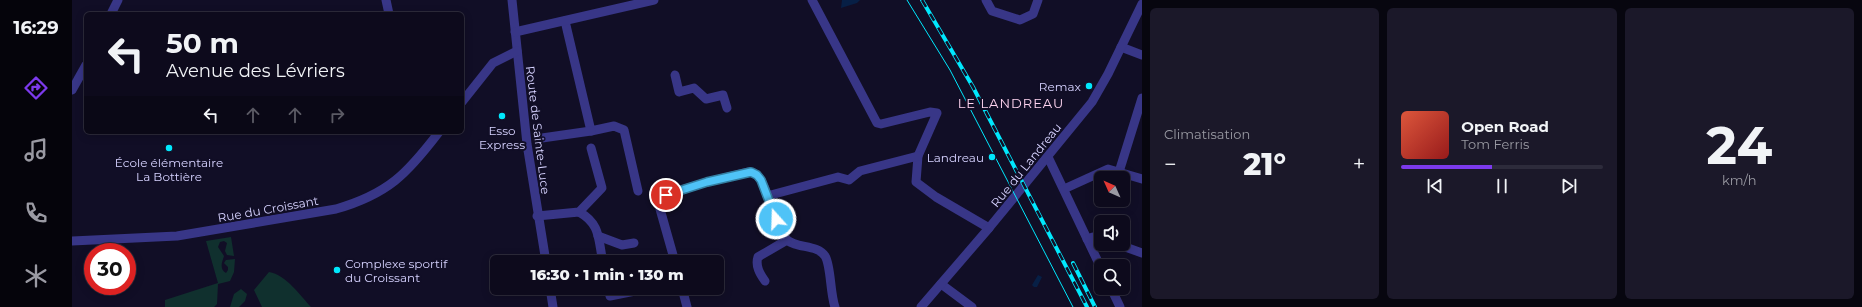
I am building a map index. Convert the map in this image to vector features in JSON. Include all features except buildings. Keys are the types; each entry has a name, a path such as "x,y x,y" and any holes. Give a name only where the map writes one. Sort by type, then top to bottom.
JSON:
{"street":[{"path":"112,12 118,0"},
{"path":"386,0 388,12"},
{"name":"Route de Sainte-Luce","path":"512,0 537,216 545,255"},
{"path":"515,32 654,0"},
{"path":"812,0 877,123 881,124 930,112 937,113 918,156 916,182 920,187 989,228"},
{"path":"986,0 992,12 1020,20 1033,14 1038,0"},
{"path":"1134,0 1142,4"},
{"name":"Rue du Landreau","path":"921,307 989,228 1092,102 1142,4"},
{"path":"565,21 591,131"},
{"path":"1121,46 1142,55"},
{"path":"464,99 493,63 517,51"},
{"path":"72,90 84,69"},
{"path":"675,75 679,92 694,88 706,99 723,95 727,108"},
{"path":"1119,171 1142,98"},
{"path":"542,138 614,126 624,130 638,191"},
{"name":"Rue du Croissant","path":"72,241 177,236 336,209 378,194 402,176 414,164 437,134"},
{"path":"579,212 602,188 591,148"},
{"path":"767,196 838,177 849,180 860,171 918,156"},
{"path":"1048,157 1097,259"},
{"path":"673,255 660,209 662,201 669,194 707,182 748,172 754,173 761,180 780,231 787,240 796,245 821,252 825,257 828,267 831,294 835,307"},
{"path":"1064,189 1094,175"},
{"path":"1130,175 1142,179"},
{"path":"537,216 579,212 588,216 595,225 602,255"},
{"path":"598,236 622,245 634,243"},
{"path":"1087,239 1094,237"},
{"path":"765,281 760,274 756,261 758,257 787,240"},
{"path":"1130,249 1142,253"},
{"path":"941,284 972,307"},
{"path":"551,295 553,307"},
{"path":"684,295 687,307"},
{"path":"1114,295 1120,307"}],"green space":[{"path":"231,237 234,256 227,255 225,251 227,243 224,241 220,242 218,247 224,256 222,270 226,273 228,267 224,263 226,260 235,259 234,272 230,281 218,284 217,304 214,307 165,307 165,300 218,283 206,241"},
{"path":"269,272 287,281 311,307 262,307 254,290"},
{"path":"241,289 247,294 245,301 239,307 230,307 234,294"}],"water":[{"path":"842,0 860,0 857,3 841,8"},
{"path":"1038,275 1042,277 1037,287 1034,287 1032,285"}],"tram line":[{"path":"907,0 950,70 1073,307"}],"railway":[{"path":"922,0 973,87 1087,307"},
{"path":"1073,263 1095,307"}],"place":[{"name":"Remax","path":"1089,86"},
{"name":"Esso Express","path":"502,116"},
{"name":"École élémentaire La Bottière","path":"169,148"},
{"name":"Landreau","path":"992,157"},
{"name":"Complexe sportif du Croissant","path":"337,270"}],"district":[{"name":"LE LANDREAU","path":"1011,103"}],"route":[{"path":"666,195 707,182 751,172 757,175 761,180 776,219"}]}
